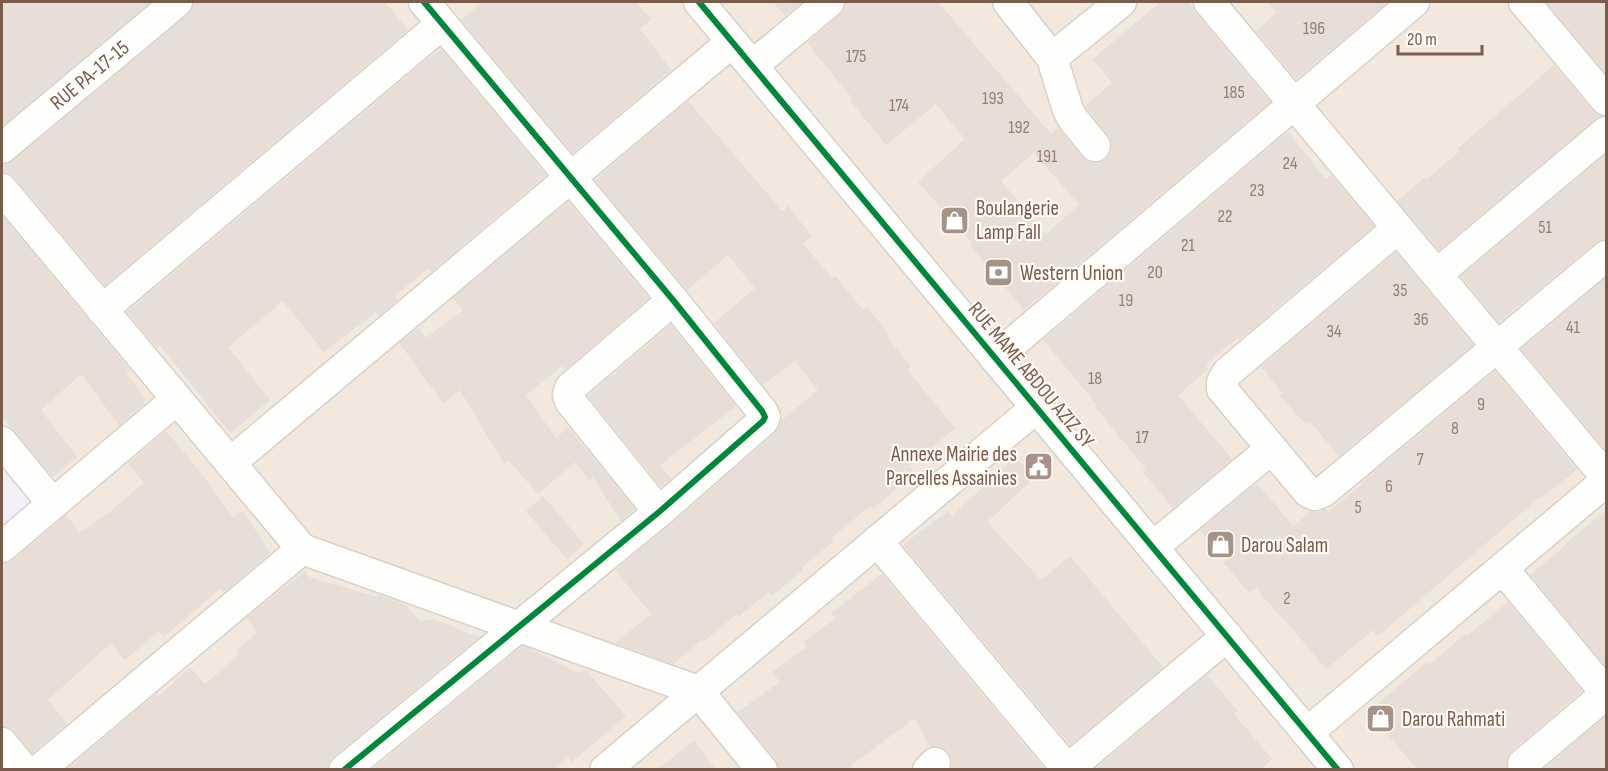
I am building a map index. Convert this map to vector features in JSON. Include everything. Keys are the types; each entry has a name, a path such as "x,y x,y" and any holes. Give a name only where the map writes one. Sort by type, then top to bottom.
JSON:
{"street":[{"name":"RUE PA-17-15","path":"2,148 177,2"},
{"path":"344,770 659,512 765,417 673,300 424,2"},
{"name":"RUE MAME ABDOU AZIZ SY","path":"699,2 1338,770"},
{"path":"752,66 829,2"},
{"path":"1008,2 1052,58 1068,110 1095,146"},
{"path":"1209,2 1606,479 1503,569 1307,733"},
{"path":"995,358 1414,2"},
{"path":"1524,2 1606,100"},
{"path":"1052,58 1103,7"},
{"path":"102,310 442,24"},
{"path":"230,463 732,42"},
{"path":"1437,274 1606,132"},
{"path":"2,189 302,549 698,691 762,770"},
{"path":"1398,228 1227,373 1222,382 1222,389 1308,492 1315,495 1324,491 1606,256"},
{"path":"659,512 570,401 568,395 570,388 673,300"},
{"path":"2,547 177,399"},
{"path":"605,770 1037,407"},
{"path":"2,442 53,504"},
{"path":"1154,547 1272,448"},
{"path":"877,541 1068,769 1227,636"},
{"path":"39,770 302,549"},
{"path":"1503,569 1606,694 1523,764"},
{"path":"2,743 24,770"}],"shaded area":[{"path":"2,2 1606,2 1606,769 2,769"},
{"path":"2,464 34,504 2,531"}],"building":[{"path":"2,2 151,2 2,126"},
{"path":"194,2 385,2 408,30 105,285 15,178 2,172 2,165 13,161 188,15"},
{"path":"483,2 636,2 651,19 640,29 671,70 573,153 461,20"},
{"path":"773,2 803,2 785,16"},
{"path":"846,2 938,2 1051,134 1058,128 1082,157 1089,162 1097,163 1105,160 1111,153 1112,144 1108,135 1085,106 1112,83 1093,59 1160,2 1189,2 1270,102 1024,310 970,245 972,243 918,182 965,139 936,104 886,145 850,100 852,98 807,43 845,8","holes":["1034,153 1079,205 1046,234 1001,181"]},
{"path":"1267,2 1388,2 1296,79 1256,31 1277,13"},
{"path":"1546,2 1606,2 1606,74"},
{"path":"441,49 546,175 431,272 429,268 395,296 398,300 379,316 376,312 324,352 283,301 228,347 270,400 230,433 160,345 157,348 127,312"},
{"path":"1554,65 1593,111 1600,116 1439,250 1397,201 1460,151 1458,148"},
{"path":"688,101 782,211 788,206 812,236 803,244 833,279 836,277 863,310 867,307 889,334 886,336 911,366 907,370 955,428 910,466 915,473 873,509 870,506 831,538 834,541 772,596 769,592 673,664 615,643 651,614 615,570 774,434 782,420 818,390 795,361 763,385 714,323 755,288 728,255 687,290 595,180"},
{"path":"1288,132 1326,179 1331,175 1374,226 1239,340 1237,338 1206,365 1208,369 1178,395 1232,459 1173,508 1143,472 1146,469 1095,407 1097,405 1043,340"},
{"path":"1606,154 1606,239 1595,243 1499,322 1461,276"},
{"path":"568,202 649,298 565,370 562,366 526,395 556,438 568,427 635,509 621,521 593,477 589,480 575,462 538,494 509,461 504,464 460,390 444,403 399,343 418,328 426,338 463,310 453,298"},
{"path":"2,215 130,370 126,373 146,400 119,425 81,374 41,410 77,457 53,477 2,417"},
{"path":"1396,252 1473,345 1339,456 1310,422 1306,425 1280,395 1283,393 1261,367"},
{"path":"1606,278 1606,446 1604,448 1521,349"},
{"path":"671,325 736,406 660,465 671,479 661,487 588,396"},
{"path":"1495,371 1577,470 1540,497 1378,636 1373,630 1326,669 1256,588 1249,593 1200,530 1257,483 1293,526 1311,511 1326,509 1328,512"},
{"path":"166,431 195,465 233,517 243,511 270,553 224,592 221,588 164,637 159,631 125,660 111,643 48,700 67,724 32,753 15,732 9,727 2,726 2,567 66,515 80,533 106,515 144,483 128,463"},
{"path":"1015,457 1035,477 987,522 1041,580 1070,556 1163,667 1070,745 903,545 948,511 952,516"},
{"path":"543,496 584,544 567,559 526,511"},
{"path":"1606,511 1606,667 1530,575"},
{"path":"305,571 311,578 378,597 379,595 404,604 420,621 433,619 479,637 333,757 328,763 327,770 66,770 156,694 158,697 190,667 205,684 240,654 237,650 258,632 246,618"},
{"path":"882,574 1045,770 951,770 952,759 948,751 940,747 930,747 915,718 845,770 779,770 775,759 737,712 780,682 772,672 807,647 803,642 835,619 831,613"},
{"path":"1508,602 1582,691 1512,751 1507,759 1507,770 1418,770 1368,712 1427,662 1429,665"},
{"path":"522,646 578,673 585,669 626,716 572,762 568,757 555,770 372,770"},
{"path":"1207,675 1238,711 1234,714 1272,759 1260,770 1094,770"},
{"path":"1606,716 1606,770 1543,770"},
{"path":"694,741 716,770 656,770"}],"cycle path":[{"path":"344,770 659,512 765,417 673,300 424,2"},
{"path":"699,2 1338,770"}],"place":[{"name":"Boulangerie Lamp Fall","path":"955,220"},
{"name":"Western Union","path":"999,273"},
{"name":"Annexe Mairie des Parcelles Assainies","path":"1038,466"},
{"name":"Darou Salam","path":"1220,545"},
{"name":"Darou Rahmati","path":"1381,719"}]}
